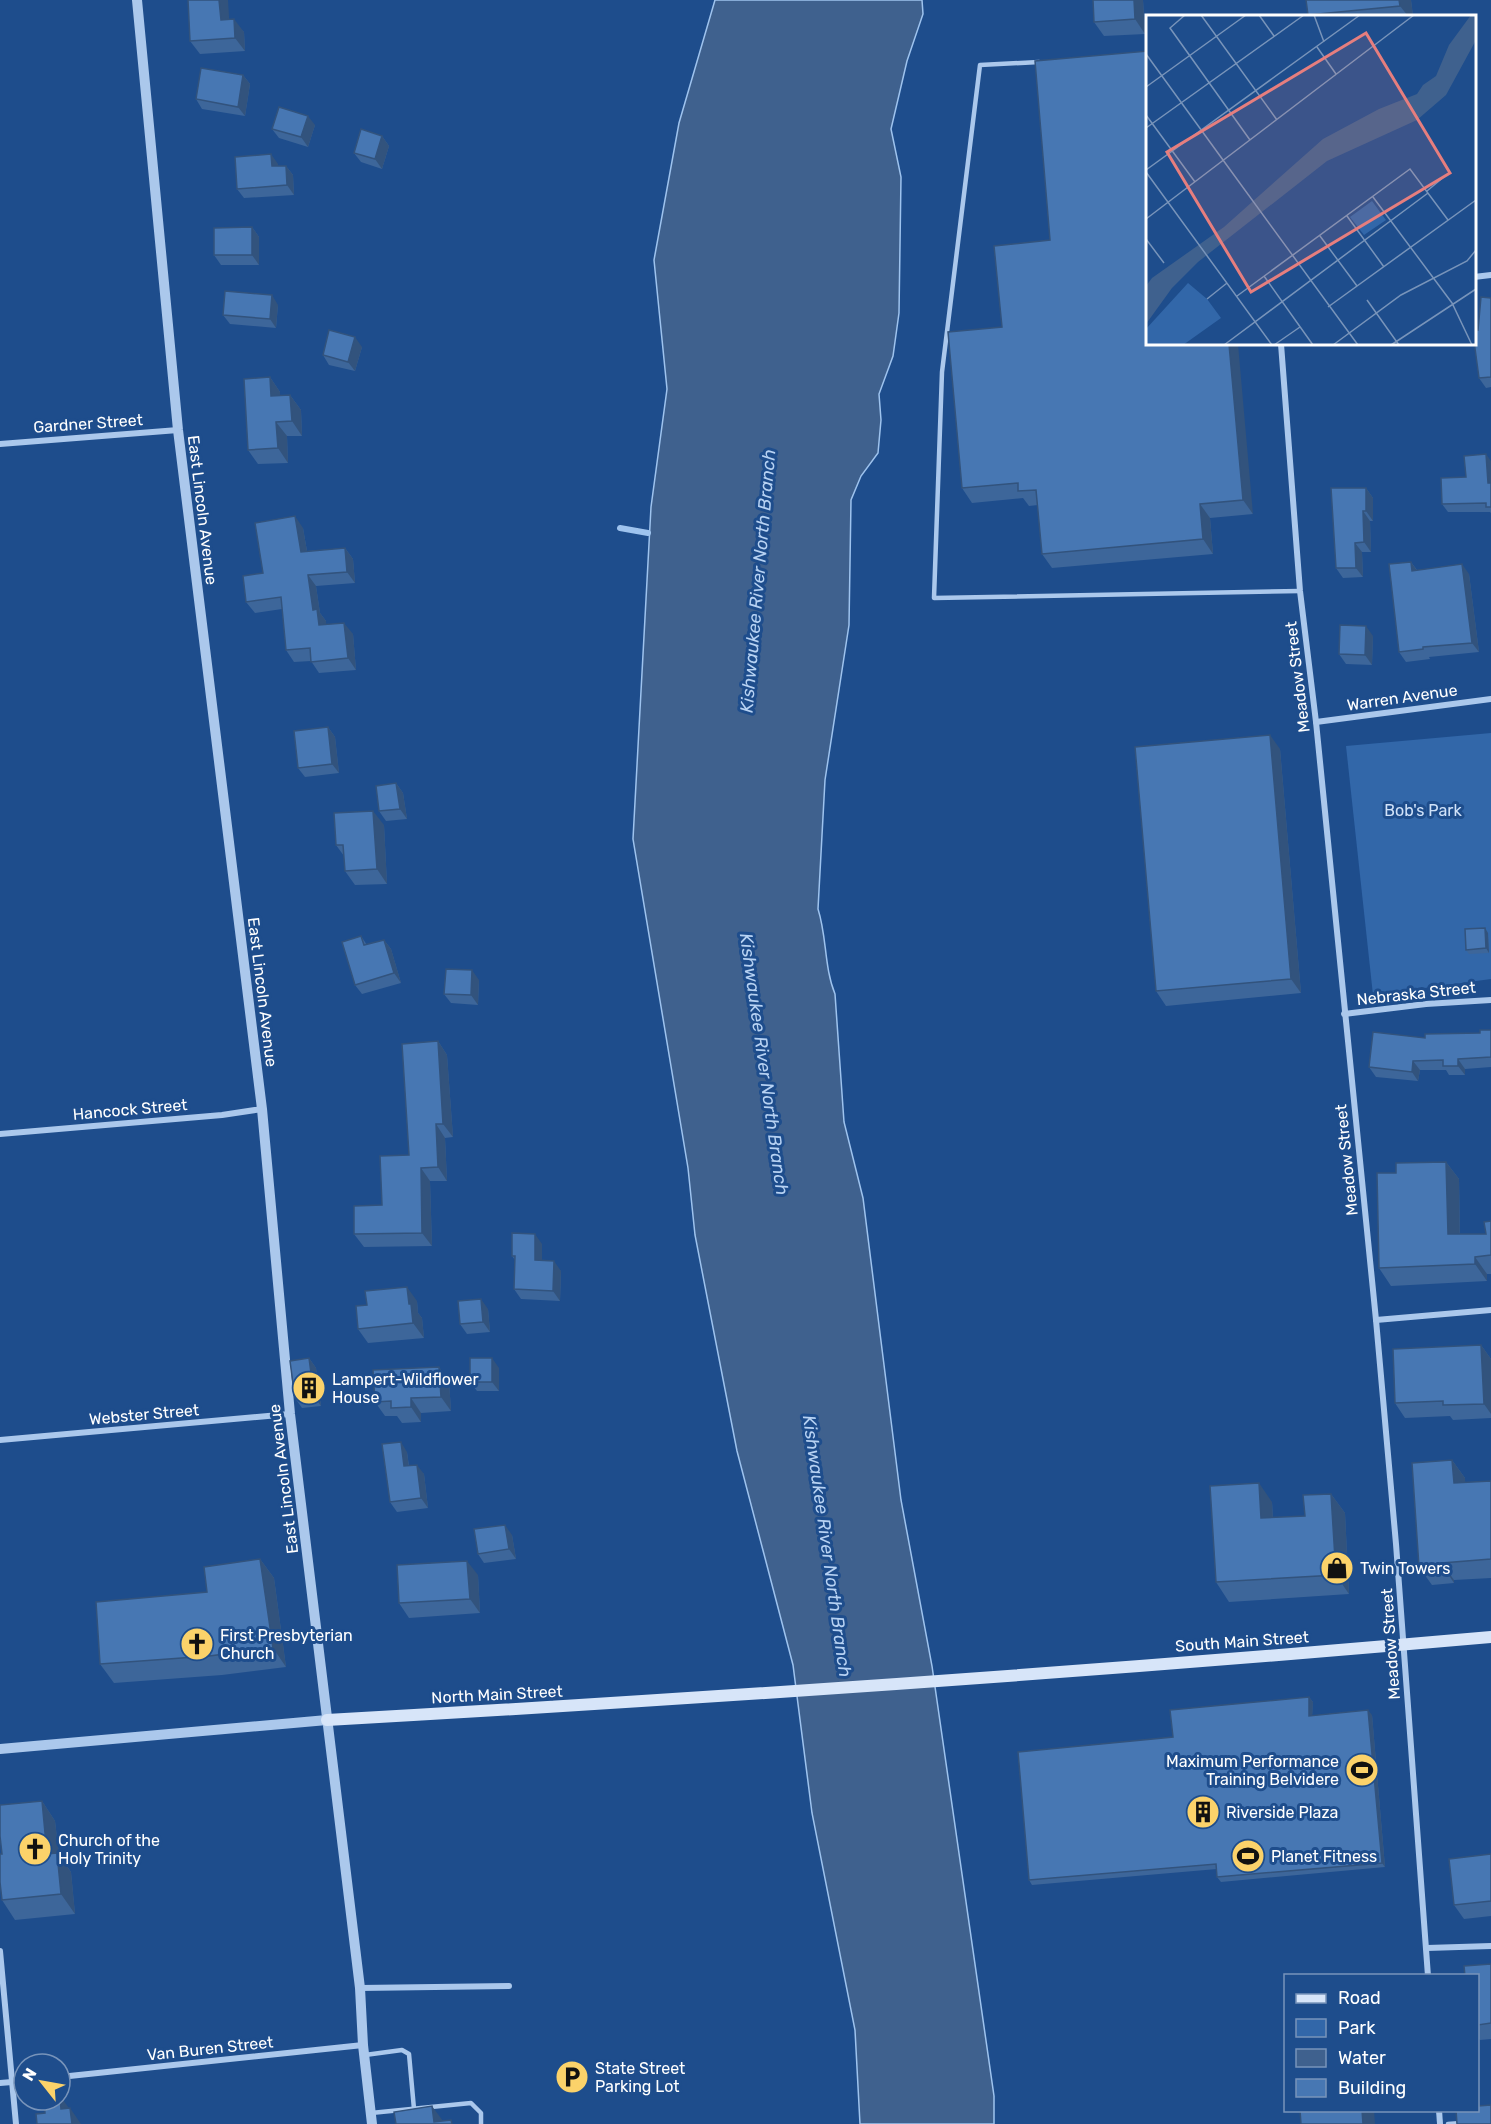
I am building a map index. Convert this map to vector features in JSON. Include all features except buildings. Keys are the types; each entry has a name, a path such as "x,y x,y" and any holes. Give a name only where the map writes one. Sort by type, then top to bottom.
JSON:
{"main road":[{"name":"South Main Street","path":"996,1677 1491,1637"},
{"name":"North Main Street","path":"327,1720 681,1700 996,1677"}],"street":[{"name":"East Lincoln Avenue","path":"137,0 178,430 262,1109 290,1414 360,1988 372,2119"},
{"path":"1476,277 1491,275"},
{"name":"Meadow Street","path":"1281,345 1300,591 1316,722 1376,1320 1404,1645 1428,1974"},
{"name":"Gardner Street","path":"0,444 178,430"},
{"name":"Warren Avenue","path":"1316,722 1491,699"},
{"name":"Nebraska Street","path":"1344,1014 1426,1004 1491,1000"},
{"name":"Hancock Street","path":"0,1134 222,1115 262,1109"},
{"path":"1376,1320 1491,1310"},
{"name":"Webster Street","path":"0,1440 290,1414"},
{"name":"North Main Street","path":"0,1749 327,1720"},
{"path":"1426,1948 1491,1946"},
{"path":"0,1952 16,2124"},
{"path":"360,1988 509,1986"},
{"name":"Van Buren Street","path":"72,2076 364,2050"},
{"path":"0,2083 11,2082"}],"lane":[{"path":"1040,62 980,65 942,372 934,598 1300,591"},
{"path":"364,2050 402,2050 409,2054 414,2109"},
{"path":"372,2119 414,2109 471,2103 480,2113 481,2124"},
{"path":"1448,2124 1469,2122"}],"green space":[{"name":"Bob's Park","path":"1491,733 1491,979 1373,995 1346,746"}],"water":[{"name":"Kishwaukee River North Branch","path":"715,0 922,0 923,14 907,61 891,129 901,177 899,313 893,356 879,394 881,420 878,453 861,476 851,500 849,625 825,780 818,909 831,984 835,994 844,1122 863,1198 901,1500 932,1666 994,2096 994,2124 860,2124 855,2030 812,1813 793,1665 737,1451 695,1235 688,1168 633,839 651,507 667,389 654,260 679,123"}],"waterway":[{"path":"620,528 648,533"}],"place":[{"name":"Lampert-Wildflower House","path":"309,1388"},
{"name":"Twin Towers","path":"1337,1568"},
{"name":"First Presbyterian Church","path":"197,1644"},
{"name":"Maximum Performance Training Belvidere","path":"1362,1770"},
{"name":"Riverside Plaza","path":"1203,1812"},
{"name":"Church of the Holy Trinity","path":"35,1849"},
{"name":"Planet Fitness","path":"1248,1856"},
{"name":"State Street Parking Lot","path":"572,2077"}]}
